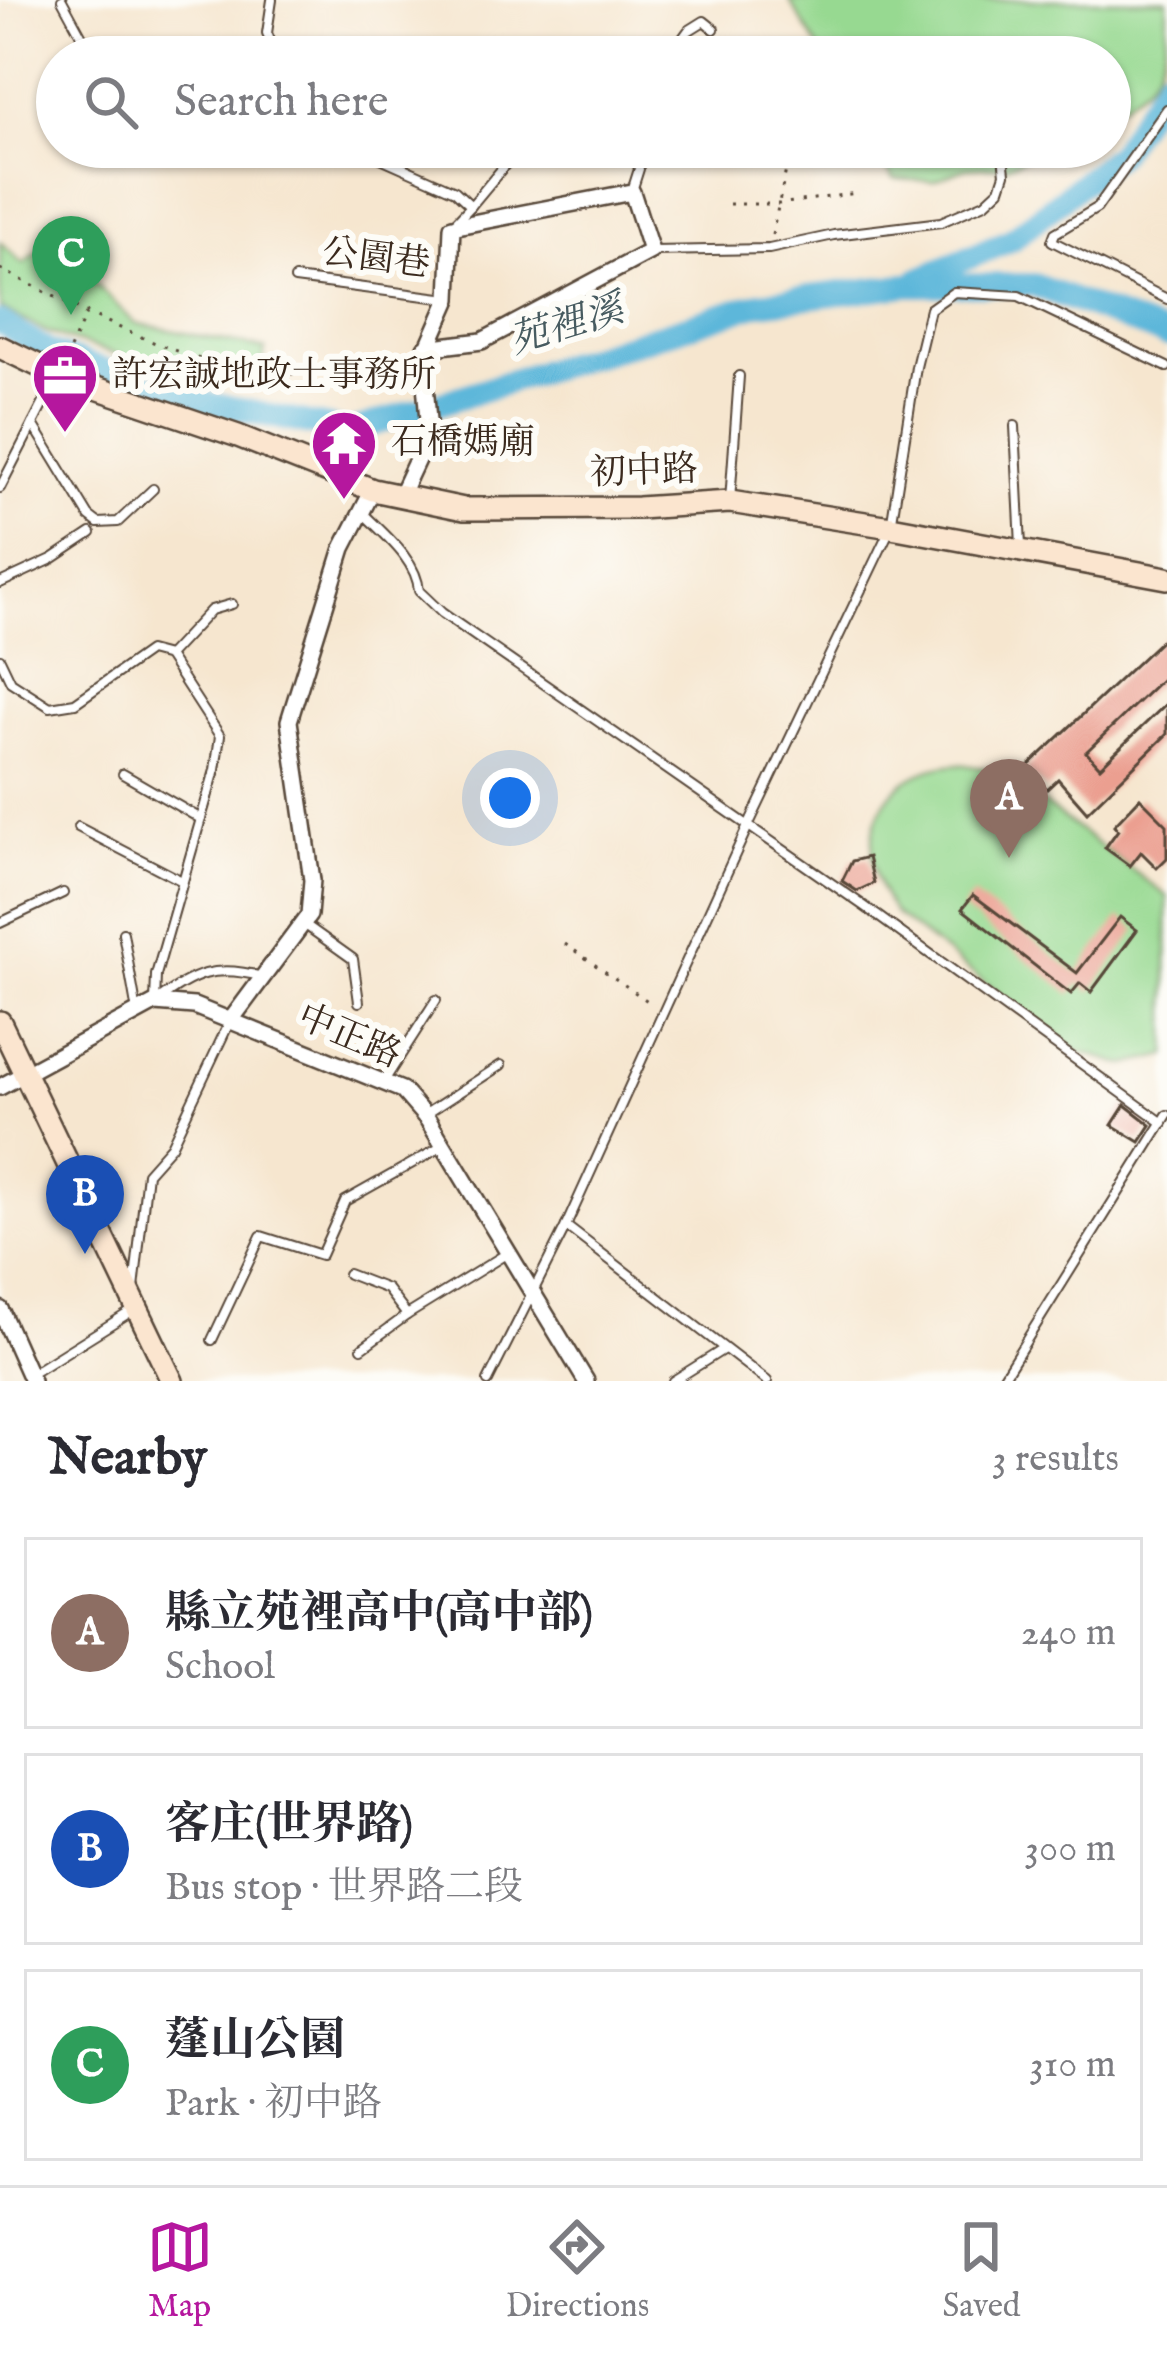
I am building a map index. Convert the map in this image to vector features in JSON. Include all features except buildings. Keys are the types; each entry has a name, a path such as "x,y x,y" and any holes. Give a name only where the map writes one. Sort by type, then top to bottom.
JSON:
{"street":[{"path":"400,496 429,434 424,353 482,341 651,251 632,192 452,226"},
{"name":"公園巷","path":"424,353 449,299 452,226"},
{"name":"初中路","path":"0,347 58,375 238,436 373,490 464,509 730,502 891,526 1167,578"},
{"path":"231,1020 309,915 312,880 289,721 343,548 373,490"},
{"path":"0,1087 155,1003"},
{"name":"中正路","path":"155,1003 194,1006 402,1090 444,1145 586,1381"},
{"path":"0,1022 172,1381"},
{"path":"0,1309 31,1378"}],"lane":[{"path":"62,0 82,36"},
{"path":"268,36 272,0"},
{"path":"684,36 704,21 714,29"},
{"path":"1131,159 1167,109"},
{"path":"403,168 455,191 471,206"},
{"path":"452,226 503,168"},
{"path":"632,192 638,168"},
{"path":"651,251 769,249 941,222 985,203 1000,189 1004,168"},
{"path":"1125,168 1096,208 1055,233 1052,241 1167,299"},
{"name":"公園巷","path":"295,279 449,299"},
{"path":"488,1381 566,1226 891,526 930,309 954,292 1019,296 1167,367"},
{"path":"0,488 58,375"},
{"path":"730,502 739,376"},
{"path":"33,424 89,516 98,523 118,521 153,489"},
{"path":"1015,426 1022,553"},
{"path":"360,509 410,565 418,577 419,591 442,613 1165,1119 1001,1381"},
{"path":"0,583 52,559 91,533"},
{"path":"168,656 211,610 232,604"},
{"path":"0,659 11,682 50,706 76,703 149,651 168,656 220,736 156,975 155,1003"},
{"path":"123,775 201,819"},
{"path":"78,827 182,881"},
{"path":"0,923 63,893"},
{"path":"304,924 352,959 358,1002"},
{"path":"123,933 137,1013"},
{"path":"155,1003 186,979 215,971 233,969 262,976"},
{"path":"383,1082 436,1000"},
{"path":"31,1378 135,1305 147,1173 171,1146 231,1020"},
{"path":"424,1114 501,1065"},
{"path":"212,1340 261,1236 321,1256 345,1201 444,1145"},
{"path":"566,1226 767,1381"},
{"path":"362,1348 508,1252"},
{"path":"348,1274 387,1289 407,1315"},
{"path":"674,1381 724,1349"}],"path":[{"path":"769,249 786,170"},
{"path":"728,205 779,204 857,193"},
{"path":"0,269 86,313 205,361 287,374 424,353"},
{"path":"58,375 86,313"},
{"path":"565,944 663,1012"}],"green space":[{"path":"789,0 1167,0 1159,66 1131,98 1131,36 811,36"},
{"path":"886,168 966,168 933,181 894,179"},
{"path":"52,241 135,323 265,349 259,381 154,367 47,332 0,308 0,242 23,264"},
{"path":"960,764 1000,771 1167,896 1167,1055 1126,1065 1073,1050 894,913 880,888 874,862 879,815 890,796 908,780 931,769"}],"waterway":[{"path":"1131,134 1167,78"},
{"path":"919,279 1011,240 1101,168"},
{"name":"苑裡溪","path":"0,322 49,352 193,400 349,432 760,303 906,285 1034,285 1167,336"}],"place":[{"name":"蓬山公園","path":"71,315"},
{"name":"許宏誠地政士事務所","path":"65,435"},
{"name":"石橋媽廟","path":"344,502"},
{"name":"縣立苑裡高中(高中部)","path":"1009,858"},
{"name":"客庄(世界路)","path":"85,1254"}]}
